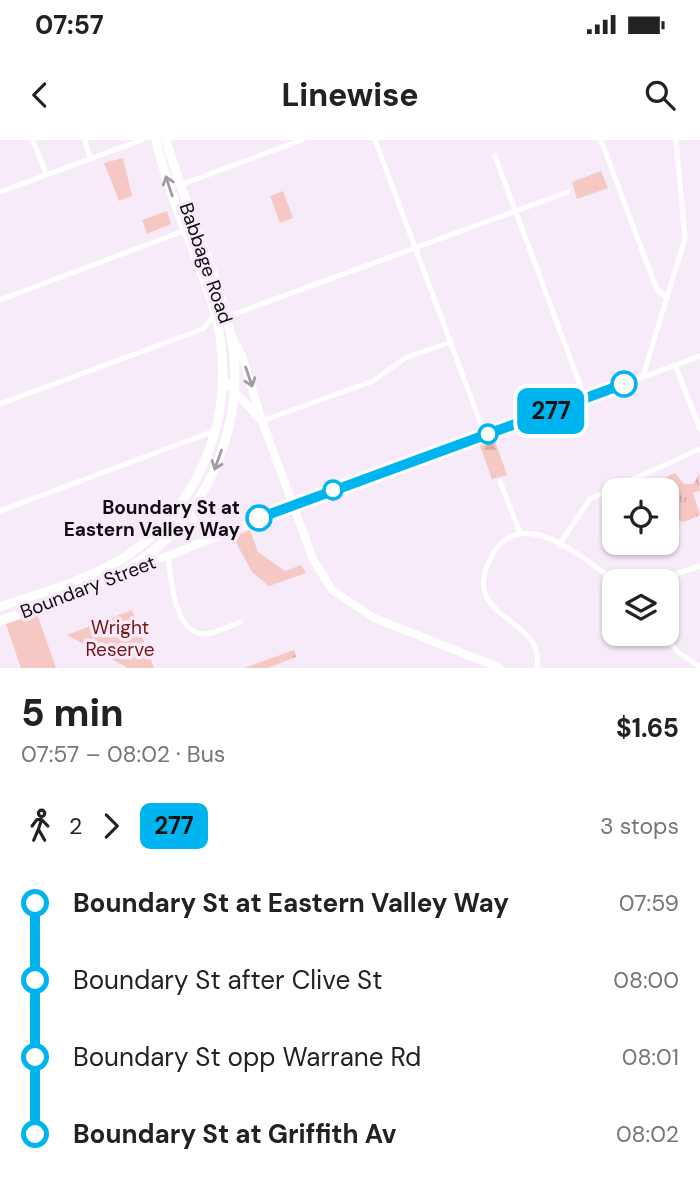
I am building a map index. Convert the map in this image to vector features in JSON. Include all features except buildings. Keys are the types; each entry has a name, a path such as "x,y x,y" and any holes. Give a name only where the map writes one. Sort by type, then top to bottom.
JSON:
{"highway":[{"name":"Babbage Road","path":"156,140 184,231 215,315 224,380 216,430 201,470 176,510"},
{"name":"Babbage Road","path":"134,565 165,540 188,515 219,459 234,394 231,334 166,140"},
{"name":"Boundary Street","path":"0,607 116,562 145,541 176,510"},
{"name":"Boundary Street","path":"0,621 106,580 134,565"}],"main road":[{"path":"231,334 242,356 262,421 319,571 342,599 373,618 500,668"},
{"path":"224,380 234,394 262,421"},
{"name":"Boundary Street","path":"134,565 168,556 214,535 294,505"},
{"path":"176,510 188,515 214,535"}],"street":[{"path":"33,140 46,174"},
{"path":"85,140 90,157"},
{"path":"0,192 142,140"},
{"path":"179,185 302,140"},
{"path":"375,140 485,435"},
{"path":"601,140 652,277 658,291 667,297"},
{"path":"643,376 685,238 677,140"},
{"path":"495,156 585,398"},
{"path":"226,317 568,192"},
{"path":"0,299 194,227"},
{"path":"0,404 203,328 215,315"},
{"path":"203,328 219,333"},
{"path":"262,421 373,382 405,358 451,342"},
{"name":"Boundary Street","path":"294,505 700,356"},
{"path":"676,367 700,429"},
{"path":"0,511 216,430"},
{"path":"559,545 590,499 700,449"},
{"path":"500,481 520,533"},
{"path":"537,668 539,657 534,643 492,606 483,586 492,553 503,541 520,533 539,534 602,573"},
{"path":"168,556 175,600 184,624 193,632 204,634 240,622"},
{"path":"679,573 700,566"},
{"path":"673,646 700,667"}],"green space":[{"path":"123,158 132,196 119,201 104,163"},
{"path":"601,171 608,188 577,199 572,182"},
{"path":"283,191 293,218 280,223 270,196"},
{"path":"167,211 171,224 147,234 142,220"},
{"path":"495,441 507,475 492,479 480,446"},
{"path":"675,473 684,484 693,484 699,474 700,491 693,493 700,515 684,522 679,521 679,478 664,478"},
{"path":"250,530 258,552 285,571 301,565 306,573 269,586 252,572 233,537"},
{"name":"Wright Reserve","path":"132,610 154,668 128,668 67,635"},
{"path":"37,614 56,668 21,668 6,624"},
{"path":"294,650 296,657 268,668 244,668"}],"bus line":[{"name":"277","path":"259,518 624,384"}],"place":[{"name":"Boundary St at Eastern Valley Way","path":"259,518"}]}
